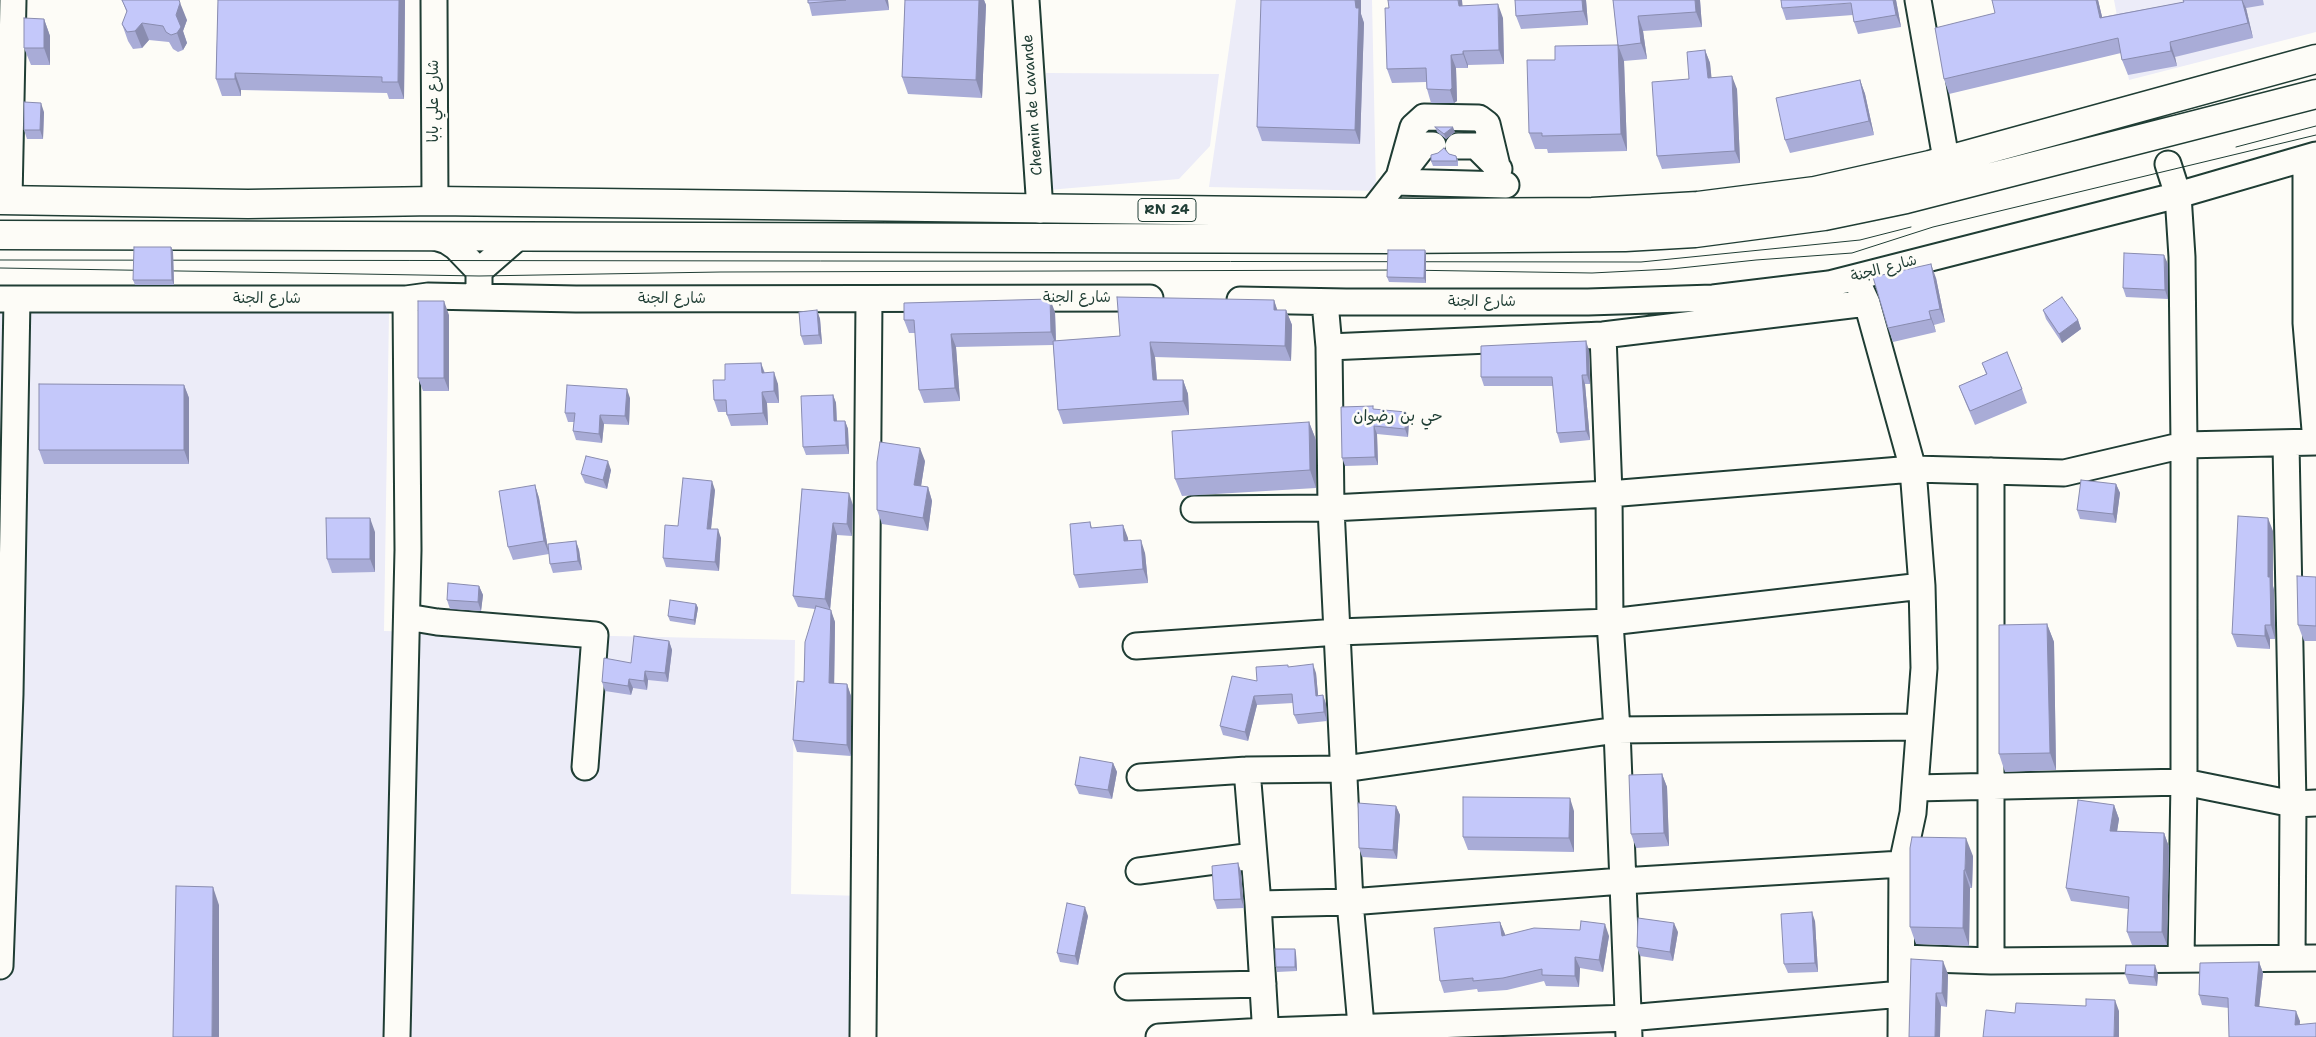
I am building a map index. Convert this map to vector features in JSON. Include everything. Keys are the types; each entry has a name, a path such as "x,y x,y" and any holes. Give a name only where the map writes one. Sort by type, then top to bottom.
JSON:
{"main road":[{"name":"RN 24","path":"5,200 248,204 435,201 1371,213 1592,212 1698,206 1815,191 1946,160 2316,59"},
{"name":"RN 24","path":"0,235 1405,239 1625,237 1695,233 1815,217 1906,199 2316,94"}],"street":[{"path":"5,200 13,0"},
{"name":"شارع علي بابا","path":"434,0 435,201"},
{"name":"Chemin de Lavande","path":"1026,0 1040,210"},
{"path":"1918,0 1946,160"},
{"path":"1397,179 1413,126 1424,117 1479,118 1487,124 1502,176 1518,213"},
{"path":"1371,213 1424,145 1433,145"},
{"path":"1458,146 1476,146 1502,176"},
{"path":"1194,509 1331,508 1609,494 1913,469 2064,473 2184,445 2316,442 2306,323 2311,156"},
{"name":"شارع الجنة","path":"1220,299 1325,302 1588,302 1713,298 1829,284 2178,194 2311,156"},
{"path":"2168,164 2178,194 2182,257 2184,782 2181,958"},
{"path":"1397,179 1502,176"},
{"path":"432,236 447,241 456,247 479,271 479,297"},
{"path":"479,271 518,237"},
{"path":"1854,277 1867,303 1913,469 1922,586 1924,668 1920,727 1913,813 1902,864 1901,1037"},
{"name":"شارع الجنة","path":"9,299 406,299 428,296 576,299 869,300 1171,298"},
{"path":"0,966 10,694 9,299"},
{"path":"397,1037 408,540 406,299"},
{"path":"863,1037 869,300"},
{"path":"1325,302 1329,347 1331,508 1350,902 1362,1033"},
{"path":"1329,347 1603,334 1867,303"},
{"path":"1603,334 1609,494 1610,622 1617,730 1628,1027"},
{"path":"1902,958 1991,961 2304,958 2304,804 2286,444"},
{"path":"1991,471 1991,961"},
{"path":"1136,646 1338,632 1610,622 1922,586"},
{"path":"406,617 438,622 595,636 585,767"},
{"path":"1140,777 1247,770 1344,769 1617,730 1920,727"},
{"path":"1247,770 1266,1034"},
{"path":"1915,788 2184,782 2304,804"},
{"path":"1139,871 1253,856"},
{"path":"1258,904 1350,902 1622,881 1902,864"},
{"path":"1128,987 1263,984"},
{"path":"1159,1037 1628,1027 1902,994"}],"shaded area":[{"path":"1236,0 1372,0 1376,191 1209,187"},
{"path":"2114,0 2316,0 2316,32 2129,80"},
{"path":"1046,73 1219,74 1210,146 1179,179 1048,190"},
{"path":"0,305 389,313 384,631 795,640 791,894 862,896 859,1037 0,1037"}],"building":[{"path":"122,0 179,0 180,3 176,15 181,27 177,33 171,35 166,32 163,26 142,23 135,31 127,32 122,24 127,11"},
{"path":"218,0 399,0 398,82 382,82 382,77 235,73 235,79 216,79"},
{"path":"808,0 846,0 808,3"},
{"path":"905,0 979,0 976,80 902,77"},
{"path":"1261,0 1355,0 1356,8 1359,8 1355,130 1257,127"},
{"path":"1388,0 1458,0 1459,6 1498,4 1499,50 1463,51 1463,54 1451,55 1452,88 1450,90 1427,89 1426,68 1387,69 1385,8 1389,8"},
{"path":"1515,0 1582,0 1583,11 1516,16"},
{"path":"1613,0 1695,0 1696,12 1638,16 1641,43 1618,46"},
{"path":"1781,0 1893,0 1896,15 1854,22 1851,3 1782,8"},
{"path":"1992,0 2096,0 2100,18 2184,2 2183,0 2242,0 2248,23 2170,42 2171,51 2122,60 2118,38 1944,79 1935,28 1995,13"},
{"path":"24,18 44,19 44,48 24,48"},
{"path":"1618,45 1621,134 1542,136 1542,133 1529,133 1527,60 1555,60 1555,46"},
{"path":"1705,50 1708,78 1732,76 1735,151 1657,156 1652,82 1689,79 1687,52"},
{"path":"1860,80 1869,121 1785,140 1776,98"},
{"path":"24,102 41,103 40,130 24,130"},
{"path":"1435,127 1453,127 1444,134"},
{"path":"1444,148 1449,154 1456,156 1457,161 1431,161 1431,155 1438,153"},
{"path":"134,247 171,247 172,280 133,280"},
{"path":"1388,250 1425,250 1424,278 1387,277"},
{"path":"2124,253 2164,255 2165,290 2123,288"},
{"path":"1931,264 1940,309 1929,311 1931,319 1888,328 1873,277"},
{"path":"1117,297 1274,300 1274,310 1286,310 1285,346 1150,342 1153,380 1183,380 1183,401 1058,410 1053,341 1120,336"},
{"path":"2062,297 2078,320 2059,334 2043,310"},
{"path":"1050,299 1051,332 951,334 955,388 919,390 914,320 904,320 904,303"},
{"path":"418,301 444,301 444,378 418,378"},
{"path":"817,310 819,335 801,336 799,312"},
{"path":"1586,341 1587,375 1582,375 1586,431 1557,433 1552,377 1481,377 1481,346"},
{"path":"2007,352 2022,389 1970,411 1959,386 1987,374 1982,363"},
{"path":"761,363 762,373 774,372 774,391 762,392 763,413 727,415 726,400 714,400 713,380 725,380 725,364"},
{"path":"39,384 184,385 184,450 39,450"},
{"path":"567,385 627,389 625,416 600,415 599,434 573,431 575,413 565,413"},
{"path":"833,395 834,421 845,421 846,445 803,447 801,396"},
{"path":"1373,406 1373,409 1406,412 1405,429 1374,426 1375,457 1342,458 1341,407"},
{"path":"1309,422 1310,470 1175,479 1172,431"},
{"path":"880,442 920,448 914,485 928,487 923,518 877,510 877,462"},
{"path":"586,456 608,461 603,480 581,474"},
{"path":"683,478 712,481 707,529 718,529 715,562 663,558 665,525 678,526"},
{"path":"2081,480 2116,484 2113,514 2077,510"},
{"path":"535,485 544,541 508,547 499,491"},
{"path":"802,489 849,493 847,524 833,523 825,599 793,596"},
{"path":"2238,516 2268,518 2268,577 2270,577 2271,625 2265,625 2265,636 2232,634"},
{"path":"326,518 370,518 370,559 327,559"},
{"path":"1090,522 1091,528 1123,525 1124,541 1141,540 1143,569 1074,575 1070,524"},
{"path":"576,541 578,561 550,564 548,544"},
{"path":"2297,576 2316,577 2316,626 2298,625"},
{"path":"448,583 479,586 478,602 447,600"},
{"path":"670,600 696,604 694,620 668,616"},
{"path":"816,606 831,610 829,683 847,684 847,745 793,740 797,681 804,682 805,642"},
{"path":"2047,624 2050,753 1999,754 1999,625"},
{"path":"634,636 669,641 665,673 645,671 644,681 629,679 628,686 602,682 604,658 631,663"},
{"path":"1313,664 1316,696 1323,695 1324,712 1294,715 1292,694 1254,696 1245,732 1220,726 1232,676 1257,681 1256,667 1288,665 1288,667"},
{"path":"1080,757 1113,763 1108,790 1075,785"},
{"path":"1662,774 1664,833 1631,834 1629,775"},
{"path":"1463,797 1570,798 1569,838 1463,837"},
{"path":"2078,800 2114,805 2110,831 2164,833 2162,932 2127,932 2129,897 2066,888"},
{"path":"1358,803 1396,806 1393,850 1359,848"},
{"path":"1912,837 1966,838 1963,928 1910,927 1910,848"},
{"path":"1238,863 1241,899 1214,900 1212,866"},
{"path":"176,886 213,887 212,1037 173,1037"},
{"path":"1067,903 1085,907 1075,956 1057,953"},
{"path":"1812,912 1815,963 1784,964 1781,914"},
{"path":"1638,918 1674,923 1670,952 1637,947"},
{"path":"1581,921 1605,924 1599,960 1575,957 1575,976 1542,975 1542,969 1503,978 1473,981 1473,978 1440,981 1434,928 1500,922 1502,936 1534,928 1580,930"},
{"path":"1275,949 1295,949 1295,967 1276,967"},
{"path":"1911,959 1943,961 1942,993 1936,993 1935,1037 1909,1037"},
{"path":"2259,962 2255,1006 2296,1011 2295,1025 2316,1023 2316,1037 2229,1037 2228,998 2199,995 2200,963"},
{"path":"2126,965 2155,965 2154,977 2125,974"},
{"path":"2086,999 2115,1000 2114,1037 1983,1037 1986,1010 2015,1013 2016,1003 2086,1006"}],"tram line":[{"path":"2236,147 2316,126"},
{"path":"0,268 479,276 720,272 1404,270 1592,273 1671,269 1852,253 1933,227 2316,135"},
{"path":"0,260 1641,262 1860,240 1911,227"}],"district":[{"name":"حي بن رضوان","path":"1398,417"}]}
